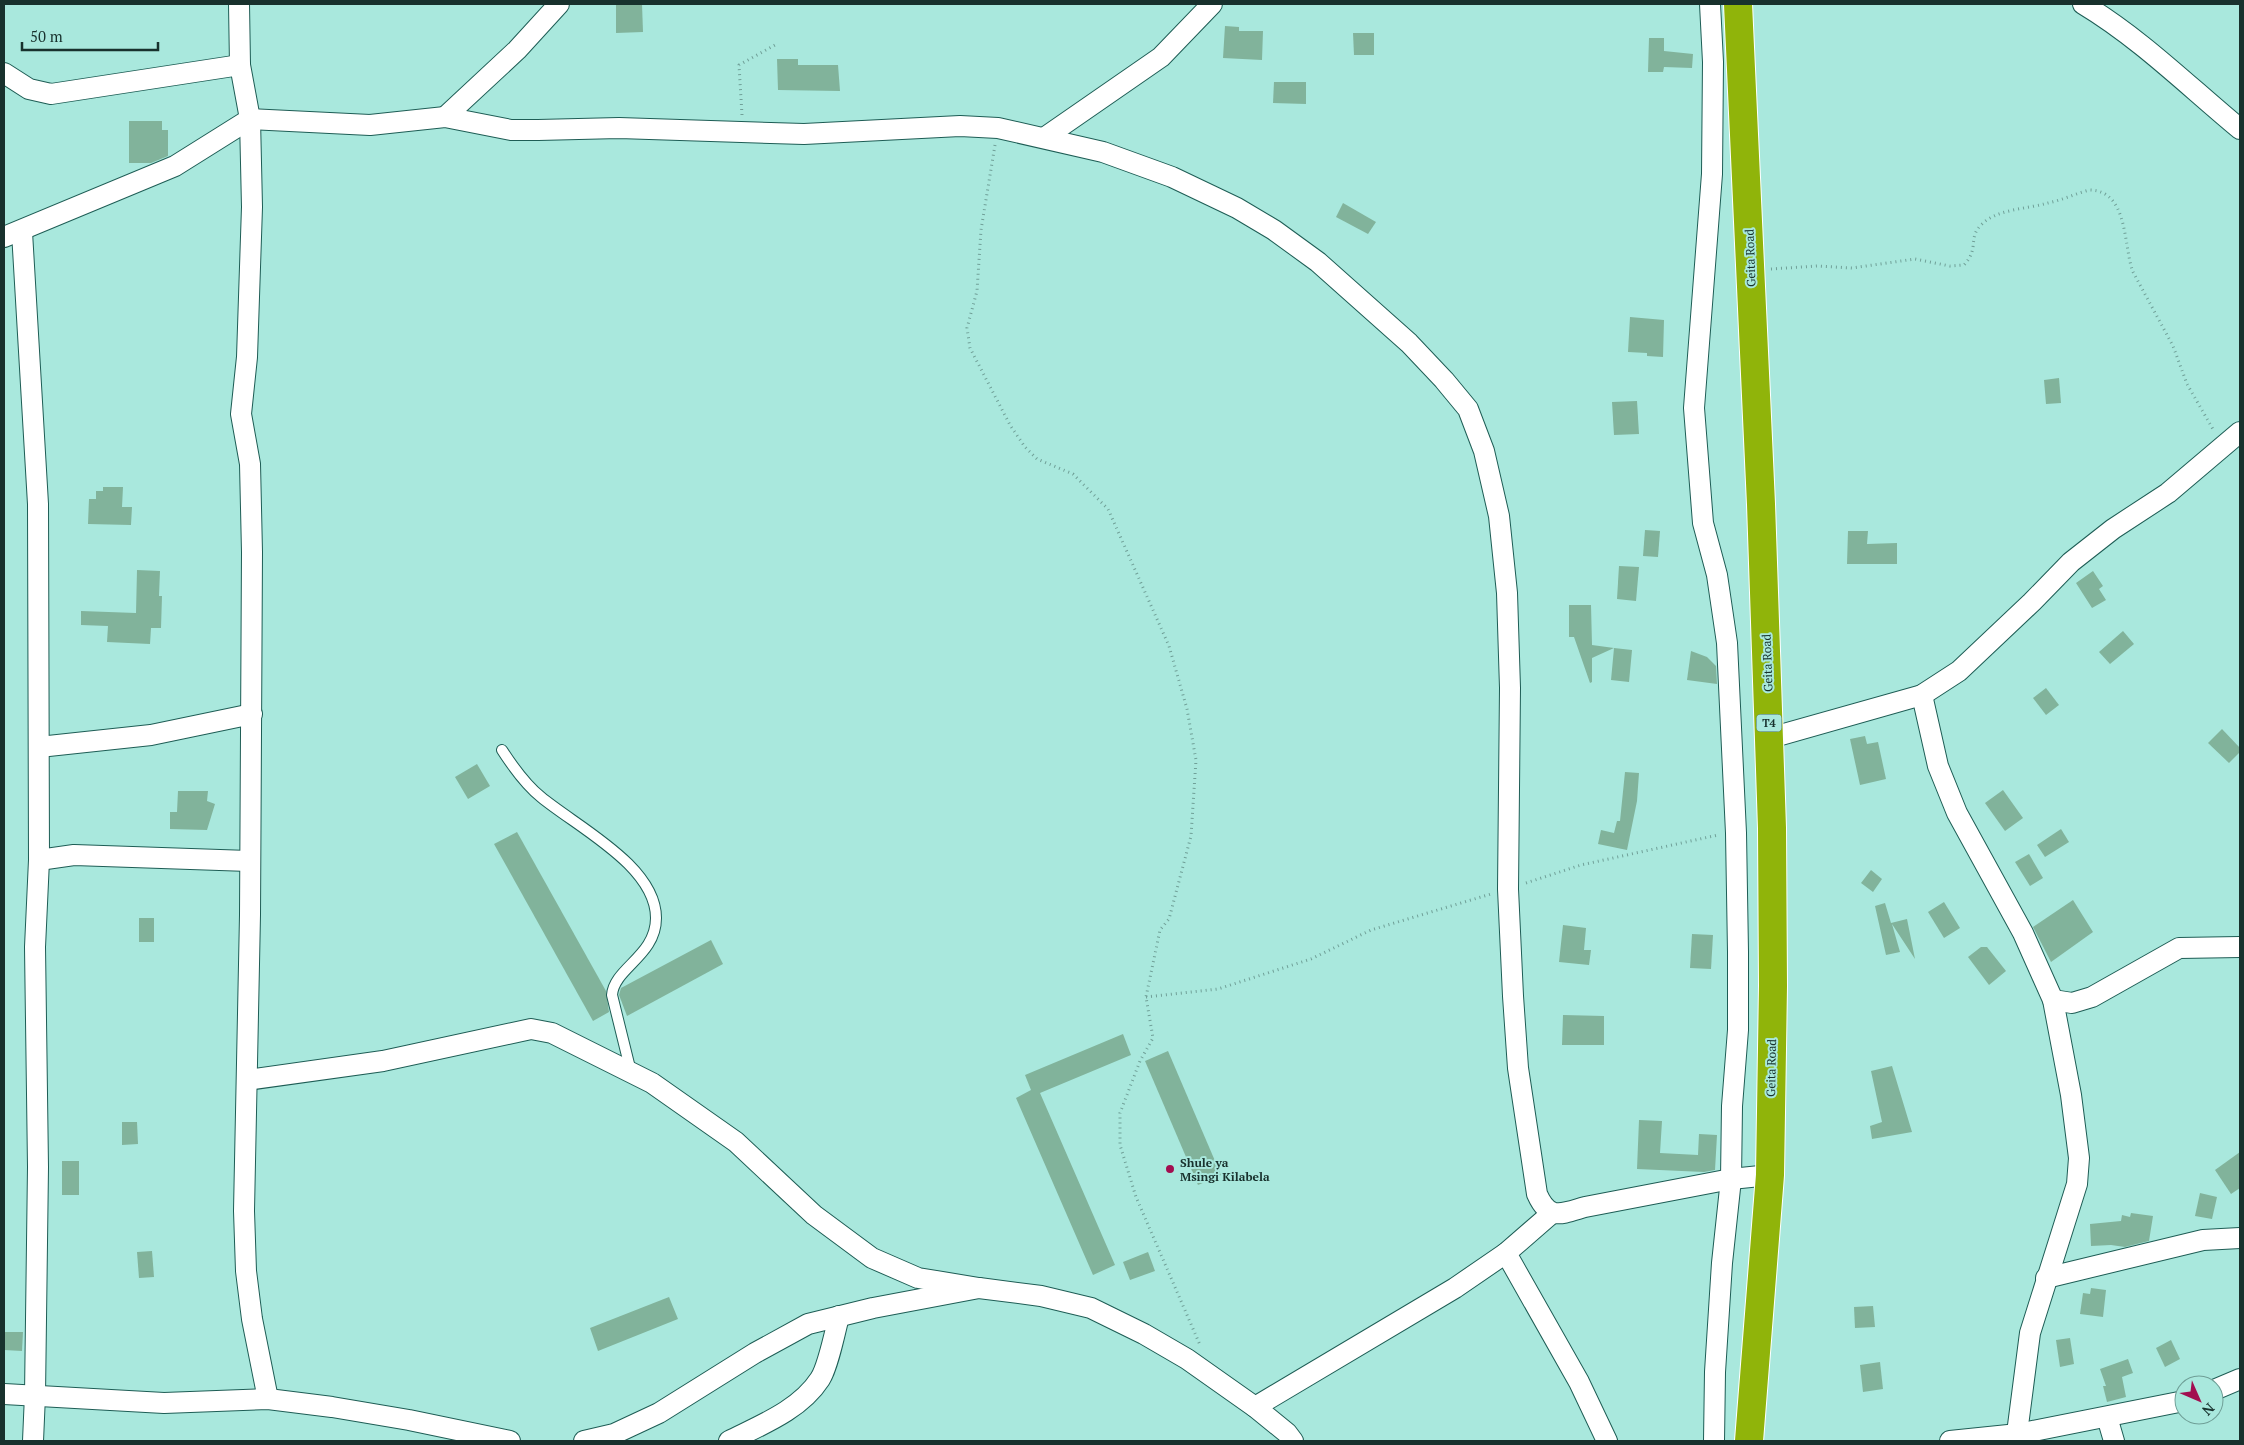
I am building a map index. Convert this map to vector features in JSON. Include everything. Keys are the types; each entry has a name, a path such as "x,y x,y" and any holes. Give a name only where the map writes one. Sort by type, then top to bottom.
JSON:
{"highway":[{"name":"Geita Road","path":"1738,4 1770,738 1773,986 1770,1175 1748,1441"}],"street":[{"path":"240,4 240,65 250,119 250,264 247,357 242,414 250,464 252,504 252,714 244,1211 246,1271 252,1319 268,1399"},
{"path":"444,118 517,50 559,4"},
{"path":"1044,138 1161,57 1212,4"},
{"path":"1710,4 1713,62 1712,174 1694,408 1703,524 1717,575 1727,643 1736,833 1738,1030 1732,1106 1731,1179 1721,1273 1715,1372 1714,1441"},
{"path":"2084,4 2115,23 2163,60 2196,92 2240,128"},
{"path":"4,73 29,89 51,94 240,65"},
{"path":"33,1441 38,1167 35,947 39,860 38,504 13,235 175,166 250,119 370,125 444,118 511,130 619,128 744,133 839,133 960,126 998,128 1104,152 1172,177 1237,208 1274,230 1318,262 1409,343 1468,409 1484,451 1499,516 1507,593 1510,688 1508,889 1513,996 1520,1078 1537,1194 1543,1207 1552,1214"},
{"path":"1770,738 1922,695 1959,670 2032,602 2071,562 2113,529 2168,493 2240,432"},
{"path":"1922,695 1938,766 1958,813 2023,933 2053,1000 2071,1095 2079,1158 2077,1184 2072,1205 2046,1278 2030,1333 2017,1438"},
{"path":"39,747 151,735 252,714"},
{"path":"39,860 74,855 249,861"},
{"path":"2053,1000 2072,1003 2092,997 2179,948 2240,947"},
{"path":"247,1080 383,1062 531,1029 552,1033 652,1083 736,1142 814,1215 872,1258 918,1278 1041,1296 1091,1308 1144,1334 1187,1359 1255,1407 1287,1433 1293,1441"},
{"path":"1255,1407 1455,1288 1506,1253 1552,1214 1565,1213 1585,1207 1731,1179 1770,1175"},
{"path":"2046,1278 2203,1240 2240,1238"},
{"path":"1506,1253 1574,1374 1607,1441"},
{"path":"584,1441 614,1434 659,1414 755,1353 808,1324 979,1288"},
{"path":"730,1441 802,1400 822,1378 839,1316"},
{"path":"2224,1386 2240,1379"},
{"path":"4,1394 164,1403 268,1399 390,1417 510,1441"},
{"path":"1950,1441 2017,1438 2174,1403"},
{"path":"2106,1417 2114,1441"}],"lane":[{"path":"502,750 512,766 539,796 628,864 645,884 654,904 656,919 646,950 612,986 612,996 632,1072"}],"path":[{"path":"744,133 738,65 775,45"},
{"path":"998,128 981,230 977,291 967,328 970,348 1010,426 1025,447 1037,459 1073,474 1108,509 1169,646 1189,718 1196,760 1191,836 1169,919 1160,930 1146,997 1153,1038 1140,1061 1120,1113 1120,1145 1136,1197 1215,1380"},
{"path":"1751,270 1817,266 1852,268 1915,258 1950,266 1964,265 1972,256 1974,233 1983,222 2000,213 2042,205 2089,190 2098,190 2105,194 2119,210 2124,223 2128,259 2173,346 2186,384 2224,446"},
{"path":"1146,997 1218,989 1311,958 1370,930 1581,865 1713,835 1736,833"}],"building":[{"path":"616,4 642,4 643,32 616,33"},
{"path":"1225,26 1239,27 1239,31 1263,31 1262,60 1223,58"},
{"path":"1353,33 1374,33 1374,55 1354,55"},
{"path":"1649,38 1664,38 1664,51 1693,54 1692,68 1664,67 1663,72 1648,72"},
{"path":"777,59 798,59 798,65 838,65 840,91 778,90"},
{"path":"1274,82 1306,82 1306,104 1273,103"},
{"path":"129,121 162,121 162,130 168,130 168,156 151,163 129,163"},
{"path":"1343,203 1376,222 1368,234 1336,217"},
{"path":"1630,317 1664,320 1663,357 1647,356 1647,353 1628,352"},
{"path":"2059,378 2061,403 2046,404 2044,380"},
{"path":"1637,401 1639,434 1614,435 1612,402"},
{"path":"103,487 123,487 122,507 132,507 131,525 88,524 89,499 96,499 96,491 103,491"},
{"path":"1645,530 1660,531 1658,557 1643,556"},
{"path":"1848,531 1868,531 1867,544 1897,543 1897,564 1847,564"},
{"path":"1619,566 1639,567 1636,601 1617,599"},
{"path":"137,570 160,571 159,596 162,596 161,628 151,628 150,644 107,642 108,626 81,625 81,611 136,613"},
{"path":"2093,571 2103,586 2099,589 2106,600 2092,608 2076,583"},
{"path":"1569,605 1591,605 1592,645 1614,648 1592,658 1592,682 1590,683 1574,637 1569,637"},
{"path":"2123,631 2134,644 2110,664 2099,652"},
{"path":"1614,648 1632,650 1629,682 1611,680"},
{"path":"1691,651 1707,657 1716,666 1717,684 1687,680"},
{"path":"2046,688 2059,705 2046,715 2033,698"},
{"path":"2222,729 2240,748 2240,752 2229,763 2208,743"},
{"path":"1865,736 1867,744 1878,742 1886,779 1860,785 1850,739"},
{"path":"477,764 490,786 468,799 455,777"},
{"path":"1625,772 1639,773 1637,801 1627,850 1598,844 1601,830 1614,833 1617,821 1620,821"},
{"path":"2003,790 2023,818 2005,831 1985,803"},
{"path":"178,791 208,791 207,801 215,804 207,830 170,829 170,812 177,812"},
{"path":"2061,829 2069,842 2045,857 2037,845"},
{"path":"517,832 606,991 609,1012 593,1021 494,844"},
{"path":"2029,854 2043,878 2030,886 2015,862"},
{"path":"1871,870 1882,879 1873,892 1861,883"},
{"path":"2073,900 2093,932 2051,962 2033,927"},
{"path":"1944,902 1960,928 1944,938 1928,912"},
{"path":"1885,903 1891,923 1907,919 1915,959 1892,924 1900,952 1886,955 1875,906"},
{"path":"139,918 154,918 154,942 139,942"},
{"path":"1563,925 1586,928 1584,950 1591,950 1589,965 1559,962"},
{"path":"1692,934 1713,935 1711,969 1690,968"},
{"path":"711,940 723,964 627,1016 619,995 621,988"},
{"path":"1981,947 1987,947 2006,971 1989,985 1968,957"},
{"path":"1563,1015 1604,1016 1604,1045 1562,1045"},
{"path":"1123,1034 1131,1055 1040,1093 1115,1265 1093,1275 1016,1098 1031,1090 1025,1075"},
{"path":"1168,1051 1221,1175 1198,1185 1145,1061"},
{"path":"1892,1066 1912,1132 1872,1139 1870,1126 1882,1122 1871,1071"},
{"path":"1639,1120 1662,1121 1660,1153 1698,1155 1699,1134 1717,1135 1715,1170 1704,1172 1637,1169"},
{"path":"122,1122 137,1122 138,1144 122,1145"},
{"path":"2240,1152 2240,1188 2231,1194 2215,1170"},
{"path":"62,1161 79,1161 79,1195 62,1195"},
{"path":"2200,1193 2217,1197 2212,1219 2195,1216"},
{"path":"2131,1213 2153,1216 2149,1241 2125,1247 2111,1245 2091,1246 2090,1224 2121,1221 2122,1215 2130,1217"},
{"path":"152,1251 154,1277 139,1278 137,1252"},
{"path":"1148,1252 1155,1271 1130,1280 1123,1262"},
{"path":"2091,1288 2106,1290 2103,1317 2080,1314 2083,1293 2090,1294"},
{"path":"669,1297 678,1319 598,1351 590,1328"},
{"path":"1873,1306 1875,1327 1855,1328 1854,1307"},
{"path":"4,1332 23,1332 22,1351 4,1350"},
{"path":"2070,1338 2074,1364 2060,1367 2056,1340"},
{"path":"2171,1340 2180,1359 2165,1367 2156,1348"},
{"path":"2128,1359 2133,1373 2122,1377 2126,1397 2107,1402 2103,1386 2106,1386 2100,1369"},
{"path":"1880,1362 1883,1389 1863,1392 1860,1365"}],"place":[{"name":"Shule ya Msingi Kilabela","path":"1170,1169"}]}
